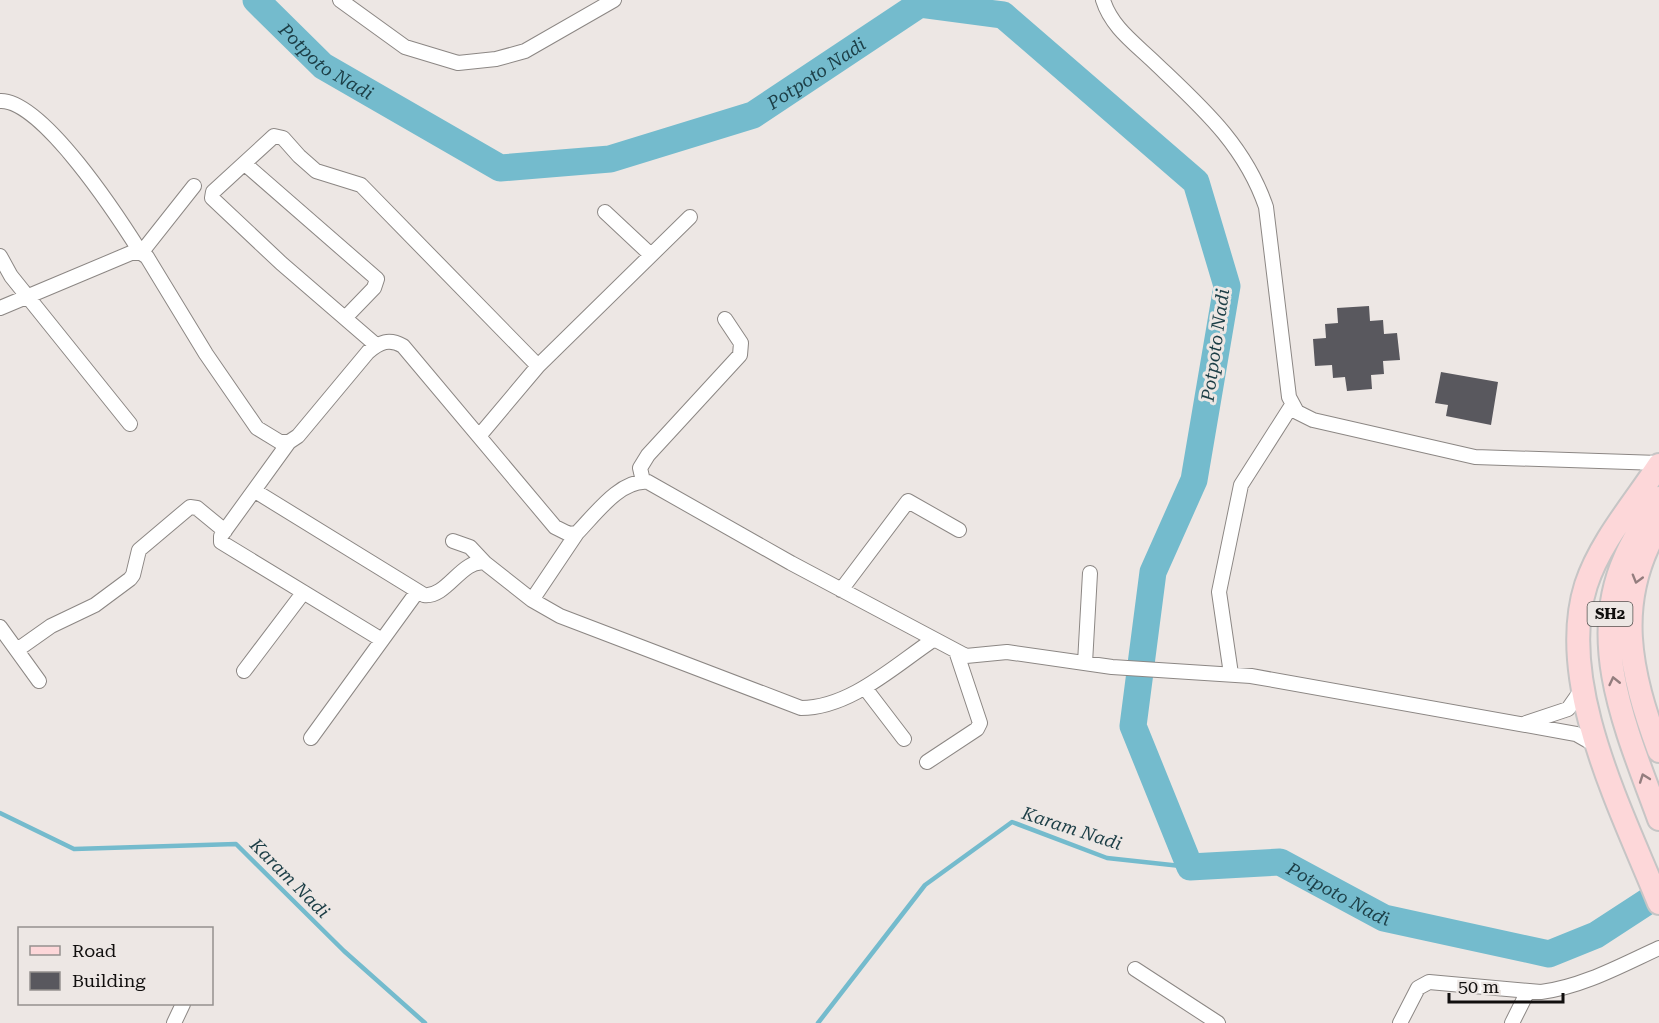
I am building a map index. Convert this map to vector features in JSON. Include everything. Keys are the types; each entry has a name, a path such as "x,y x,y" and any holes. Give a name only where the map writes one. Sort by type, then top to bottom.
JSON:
{"main road":[{"path":"1659,464 1600,554 1586,586 1577,647 1582,689 1606,770 1659,903"},
{"name":"SH2","path":"1659,498 1624,560 1611,604 1608,636 1612,668 1629,738 1659,819"},
{"name":"SH2","path":"1655,740 1632,663 1630,631 1634,584 1659,525"}],"street":[{"path":"340,0 405,47 458,63 496,59 525,51 614,0"},
{"path":"1103,0 1120,32 1225,131 1248,164 1259,186 1266,207 1292,405 1297,412 1313,420 1475,457 1659,464"},
{"path":"0,101 9,100 22,107 67,150 110,204 141,252 147,257 206,354 257,428 280,442 289,442"},
{"path":"376,345 280,263 213,200 213,192 239,163 277,135 316,171 362,185 538,366"},
{"path":"239,163 377,280 374,288 345,318"},
{"path":"0,308 131,253 141,252 194,186"},
{"path":"605,212 651,255"},
{"path":"480,435 538,366 690,217"},
{"path":"0,256 11,276 130,424"},
{"path":"643,481 640,468 648,455 740,355 741,344 725,318"},
{"path":"382,640 224,544 221,539 289,442 298,436 376,345 386,341 403,346 480,435 555,528 569,534 577,533"},
{"path":"1231,674 1219,592 1241,485 1292,405"},
{"path":"532,600 577,533 624,489 643,481 651,483 933,640 970,657 1007,652 1112,667 1231,674 1576,734 1599,748"},
{"path":"255,491 417,592 432,595 474,563 485,563"},
{"path":"842,590 908,501 959,530"},
{"path":"17,651 51,626 95,605 130,579 139,550 190,507 197,508 225,531"},
{"path":"453,542 470,547 485,563 532,600 560,616 794,707 812,707 865,688 933,640"},
{"path":"1084,663 1090,573"},
{"path":"311,738 417,592"},
{"path":"244,671 303,593"},
{"path":"0,627 39,681"},
{"path":"927,762 979,725 956,651"},
{"path":"865,688 904,739"},
{"path":"1524,724 1568,709 1582,689"},
{"path":"1400,1023 1418,988 1429,982 1528,991 1558,990 1604,974 1659,948"},
{"path":"1135,969 1218,1023"},
{"path":"1512,1023 1528,991"},
{"path":"174,1023 183,1005"}],"building":[{"path":"1369,306 1370,321 1383,320 1384,334 1397,333 1400,360 1383,361 1384,374 1371,375 1372,389 1347,391 1345,377 1333,378 1332,365 1315,366 1313,339 1326,338 1325,324 1338,323 1337,308"},
{"path":"1441,372 1498,382 1491,425 1446,416 1448,405 1435,403"}],"waterway":[{"name":"Potpoto Nadi","path":"256,0 323,66 500,168 610,159 753,115 920,4 1003,15 1196,182 1227,286 1194,480 1153,572 1133,726 1190,867 1280,862 1384,918 1549,954 1596,935 1659,894"},
{"name":"Karam Nadi","path":"0,813 74,849 236,844 344,951 425,1023"},
{"name":"Karam Nadi","path":"818,1023 925,885 1012,822 1107,858 1190,867"}]}
